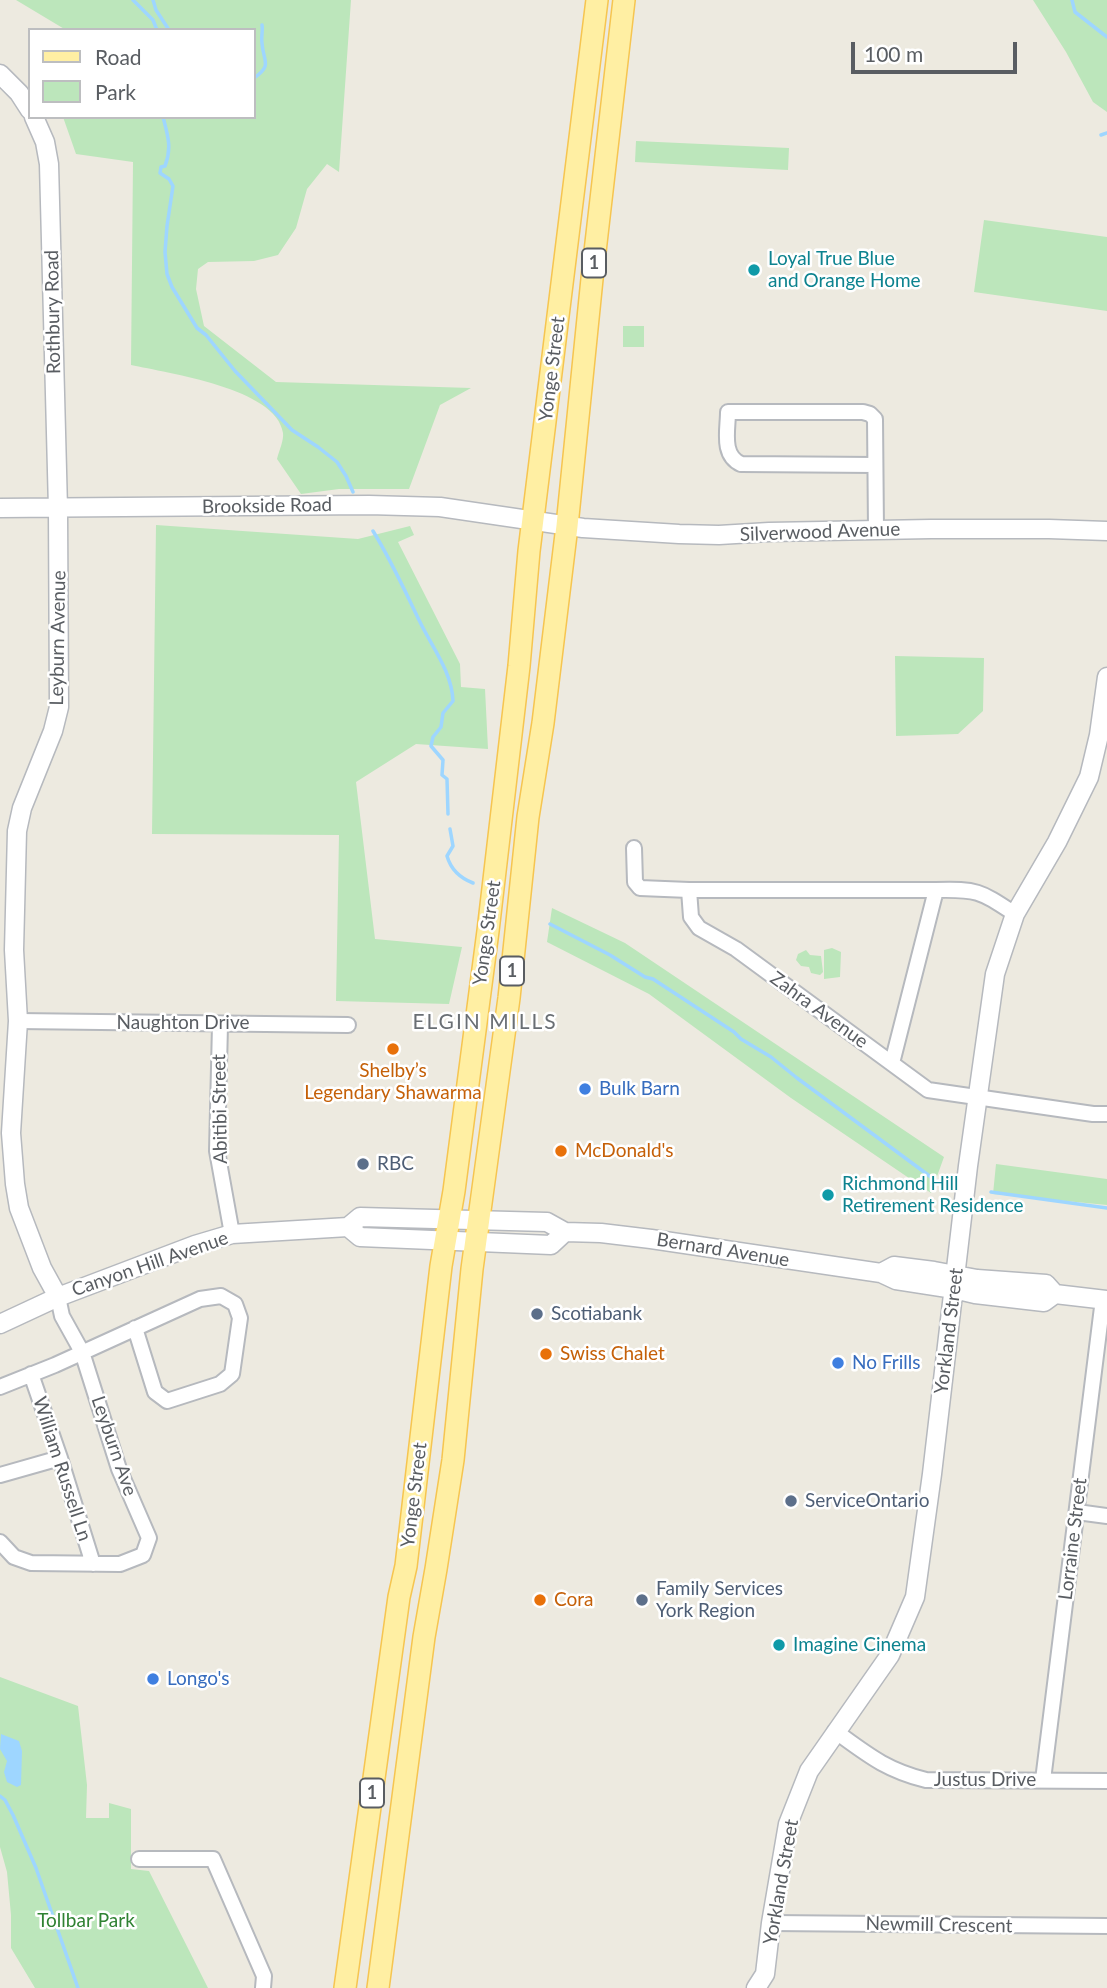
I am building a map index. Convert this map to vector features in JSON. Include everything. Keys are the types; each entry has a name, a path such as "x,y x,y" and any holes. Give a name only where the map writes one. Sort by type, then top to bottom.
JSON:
{"main road":[{"name":"Yonge Street","path":"345,1988 399,1597 406,1566 448,1218 454,1191 488,931 519,666 528,551 597,0"},
{"name":"Yonge Street","path":"378,1988 424,1637 453,1460 476,1241 567,526 624,0"}],"street":[{"path":"0,74 19,93 28,107"},
{"name":"Rothbury Road","path":"35,119 45,142 49,164 58,509"},
{"path":"875,465 741,464 728,453 728,412 866,412 875,419 876,530"},
{"name":"Brookside Road","path":"0,509 369,505 440,507 533,522"},
{"name":"Leyburn Avenue","path":"58,509 59,707 53,731 22,808 17,831 7,950 18,1021 6,1132 19,1208 41,1268 58,1297"},
{"name":"Silverwood Avenue","path":"533,522 719,535 876,530 1107,531"},
{"name":"Yorkland Street","path":"765,1983 771,1923 788,1824 809,1771 890,1655 915,1597 968,1166 995,974 1015,914 1058,842 1089,777 1099,735 1107,677"},
{"path":"634,848 635,882 640,888 974,890 1015,914"},
{"name":"Zahra Avenue","path":"688,890 691,917 699,928 736,948 928,1090 1107,1114"},
{"path":"892,1063 936,890"},
{"name":"Naughton Drive","path":"18,1021 348,1025"},
{"name":"Abitibi Street","path":"220,1025 217,1151 232,1234"},
{"name":"Canyon Hill Avenue","path":"0,1324 58,1297 195,1245 232,1234 348,1227 360,1217 480,1219"},
{"name":"Bernard Avenue","path":"480,1219 547,1222 565,1232 651,1239 881,1273 896,1280 955,1282 975,1294 1044,1302 1055,1294 1105,1299"},
{"name":"Canyon Hill Avenue","path":"348,1227 360,1237 446,1240"},
{"name":"Bernard Avenue","path":"446,1240 551,1245 565,1232"},
{"path":"0,1387 200,1299 220,1296 235,1304 240,1318 232,1374 220,1384 167,1401 155,1392 135,1328"},
{"name":"Leyburn Ave","path":"58,1297 62,1317 82,1352 119,1469 149,1538 143,1555 120,1564 93,1564"},
{"name":"Lorraine Street","path":"1043,1780 1105,1299"},
{"name":"William Russell Ln","path":"31,1374 93,1564"},
{"path":"0,1475 60,1458"},
{"path":"1077,1512 1107,1516"},
{"path":"0,1542 14,1557 31,1563 93,1564"},
{"name":"Justus Drive","path":"835,1731 885,1767 926,1780 1107,1781"},
{"path":"139,1859 213,1859 264,1976 263,1988"},
{"name":"Newmill Crescent","path":"771,1923 1107,1926"}],"green space":[{"path":"16,0 351,0 339,172 327,164 307,189 296,228 278,255 254,261 208,262 198,269 196,289 204,326 276,382 471,388 440,405 409,489 339,489 301,494 277,459 283,433 276,417 262,405 218,385 131,365 133,162 76,154 64,119 256,119 256,28 63,28"},
{"path":"1033,0 1107,0 1107,112 1093,102"},
{"path":"636,141 789,148 788,170 635,162"},
{"path":"984,220 1107,237 1107,311 974,292"},
{"path":"623,326 644,326 644,347 623,347"},
{"path":"156,525 358,539 410,526 414,535 398,542 460,664 461,687 485,689 488,749 416,744 356,782 375,939 462,947 449,1004 336,1001 339,835 152,834"},
{"path":"895,656 984,658 983,711 958,734 896,736"},
{"path":"552,908 625,943 944,1157 931,1193 791,1098 649,994 547,942"},
{"path":"832,948 841,952 840,977 824,979 824,950"},
{"path":"806,950 810,955 821,956 823,972 820,975 811,973 809,967 801,966 796,960 798,954"},
{"path":"996,1164 1107,1179 1107,1205 993,1194"},
{"name":"Tollbar Park","path":"0,1677 78,1706 87,1785 86,1818 109,1818 109,1803 131,1809 131,1869 149,1871 208,1988 35,1988 11,1948 7,1872 0,1847"}],"water":[{"path":"1,1734 19,1741 22,1751 21,1785 17,1787 7,1782 4,1772 7,1761 0,1749"}],"waterway":[{"path":"133,0 153,20 156,28"},
{"path":"153,0 168,28"},
{"path":"1072,0 1075,12 1107,37"},
{"path":"256,77 266,62 262,25"},
{"path":"164,119 169,148 165,166 161,167 160,173 169,179 173,186 165,252 167,274 172,287 197,328 292,430 337,462 353,492"},
{"path":"1101,135 1107,133"},
{"path":"373,531 441,660 452,690 453,701 443,713 441,727 433,737 431,746 443,760 442,775 447,779 448,814"},
{"path":"450,829 453,846 447,856 449,861 457,873 473,883"},
{"path":"550,924 653,979 734,1032 939,1183"},
{"path":"991,1192 1107,1208"},
{"path":"0,1796 13,1815 36,1868 78,1988"}],"place":[{"name":"Loyal True Blue and Orange Home","path":"754,270"},
{"name":"Shelby’s Legendary Shawarma","path":"393,1049"},
{"name":"Bulk Barn","path":"585,1089"},
{"name":"McDonald's","path":"561,1151"},
{"name":"RBC","path":"363,1164"},
{"name":"Richmond Hill Retirement Residence","path":"828,1195"},
{"name":"Scotiabank","path":"537,1314"},
{"name":"Swiss Chalet","path":"546,1354"},
{"name":"No Frills","path":"838,1363"},
{"name":"ServiceOntario","path":"791,1501"},
{"name":"Cora","path":"540,1600"},
{"name":"Family Services York Region","path":"642,1600"},
{"name":"Imagine Cinema","path":"779,1645"},
{"name":"Longo's","path":"153,1679"}],"district":[{"name":"ELGIN MILLS","path":"485,1022"}]}
